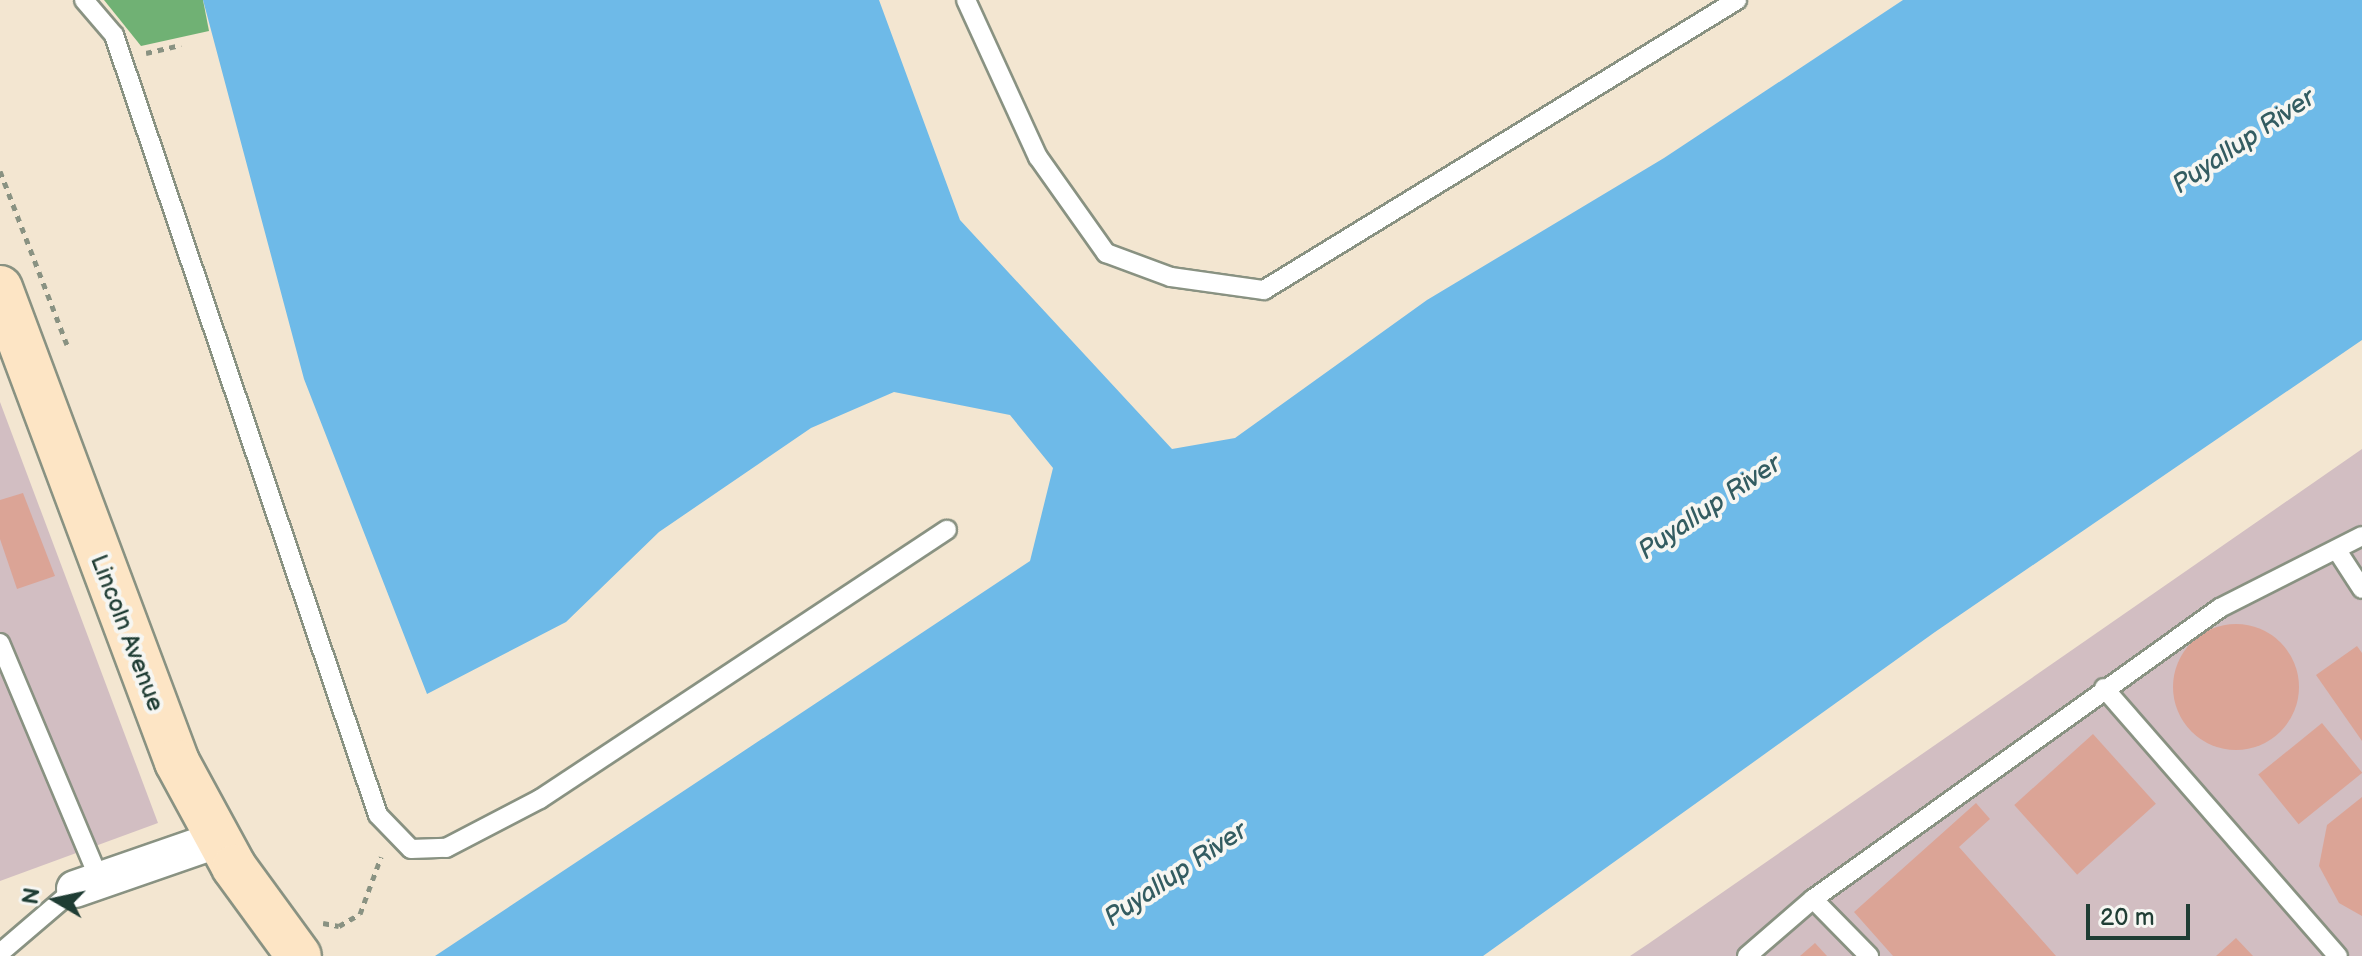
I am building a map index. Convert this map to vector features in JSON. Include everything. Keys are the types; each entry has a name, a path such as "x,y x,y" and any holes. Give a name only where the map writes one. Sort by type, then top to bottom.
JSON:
{"street":[{"name":"Lincoln Avenue","path":"0,288 150,698 219,839 308,939"},
{"path":"87,884 219,839"}],"lane":[{"path":"84,0 122,58 378,815 411,849 446,848 540,799 947,530"},
{"path":"966,0 1038,157 1106,253 1171,277 1264,290 1737,0"},
{"path":"1747,956 1813,899 2220,608 2338,552 2362,536"},
{"path":"2338,552 2362,589"},
{"path":"0,643 87,884 0,953"},
{"path":"2104,688 2338,956"},
{"path":"1813,899 1869,956"}],"path":[{"path":"122,58 181,45"},
{"path":"0,171 73,362"},
{"path":"308,939 360,914 393,830"}],"shaded area":[{"path":"0,402 158,823 0,881"},
{"path":"2362,449 2362,956 1630,956 1648,944"}],"green space":[{"path":"104,0 203,0 209,31 141,46"}],"water":[{"name":"Puyallup River","path":"203,0 879,0 960,220 1172,449 1235,438 1427,300 1664,158 1903,0 2362,0 2362,340 1935,632 1483,956 435,956 1030,561 1053,468 1010,415 894,392 811,428 659,532 566,622 427,694 304,379"}],"building":[{"path":"23,493 55,576 17,589 0,539 0,500"},
{"path":"2236,624 2260,629 2280,643 2294,663 2299,687 2294,711 2280,731 2260,745 2236,750 2212,745 2192,731 2178,711 2173,687 2178,663 2192,643 2212,629"},
{"path":"2357,646 2362,653 2362,741 2316,675"},
{"path":"2322,723 2362,773 2299,824 2258,775"},
{"path":"2093,734 2156,804 2077,875 2014,805"},
{"path":"2362,797 2362,916 2339,903 2319,866 2327,825"},
{"path":"1976,803 1990,819 1959,847 2056,956 1893,956 1854,912"},
{"path":"2236,938 2253,956 2216,956"},
{"path":"1815,943 1827,956 1800,956"}]}
